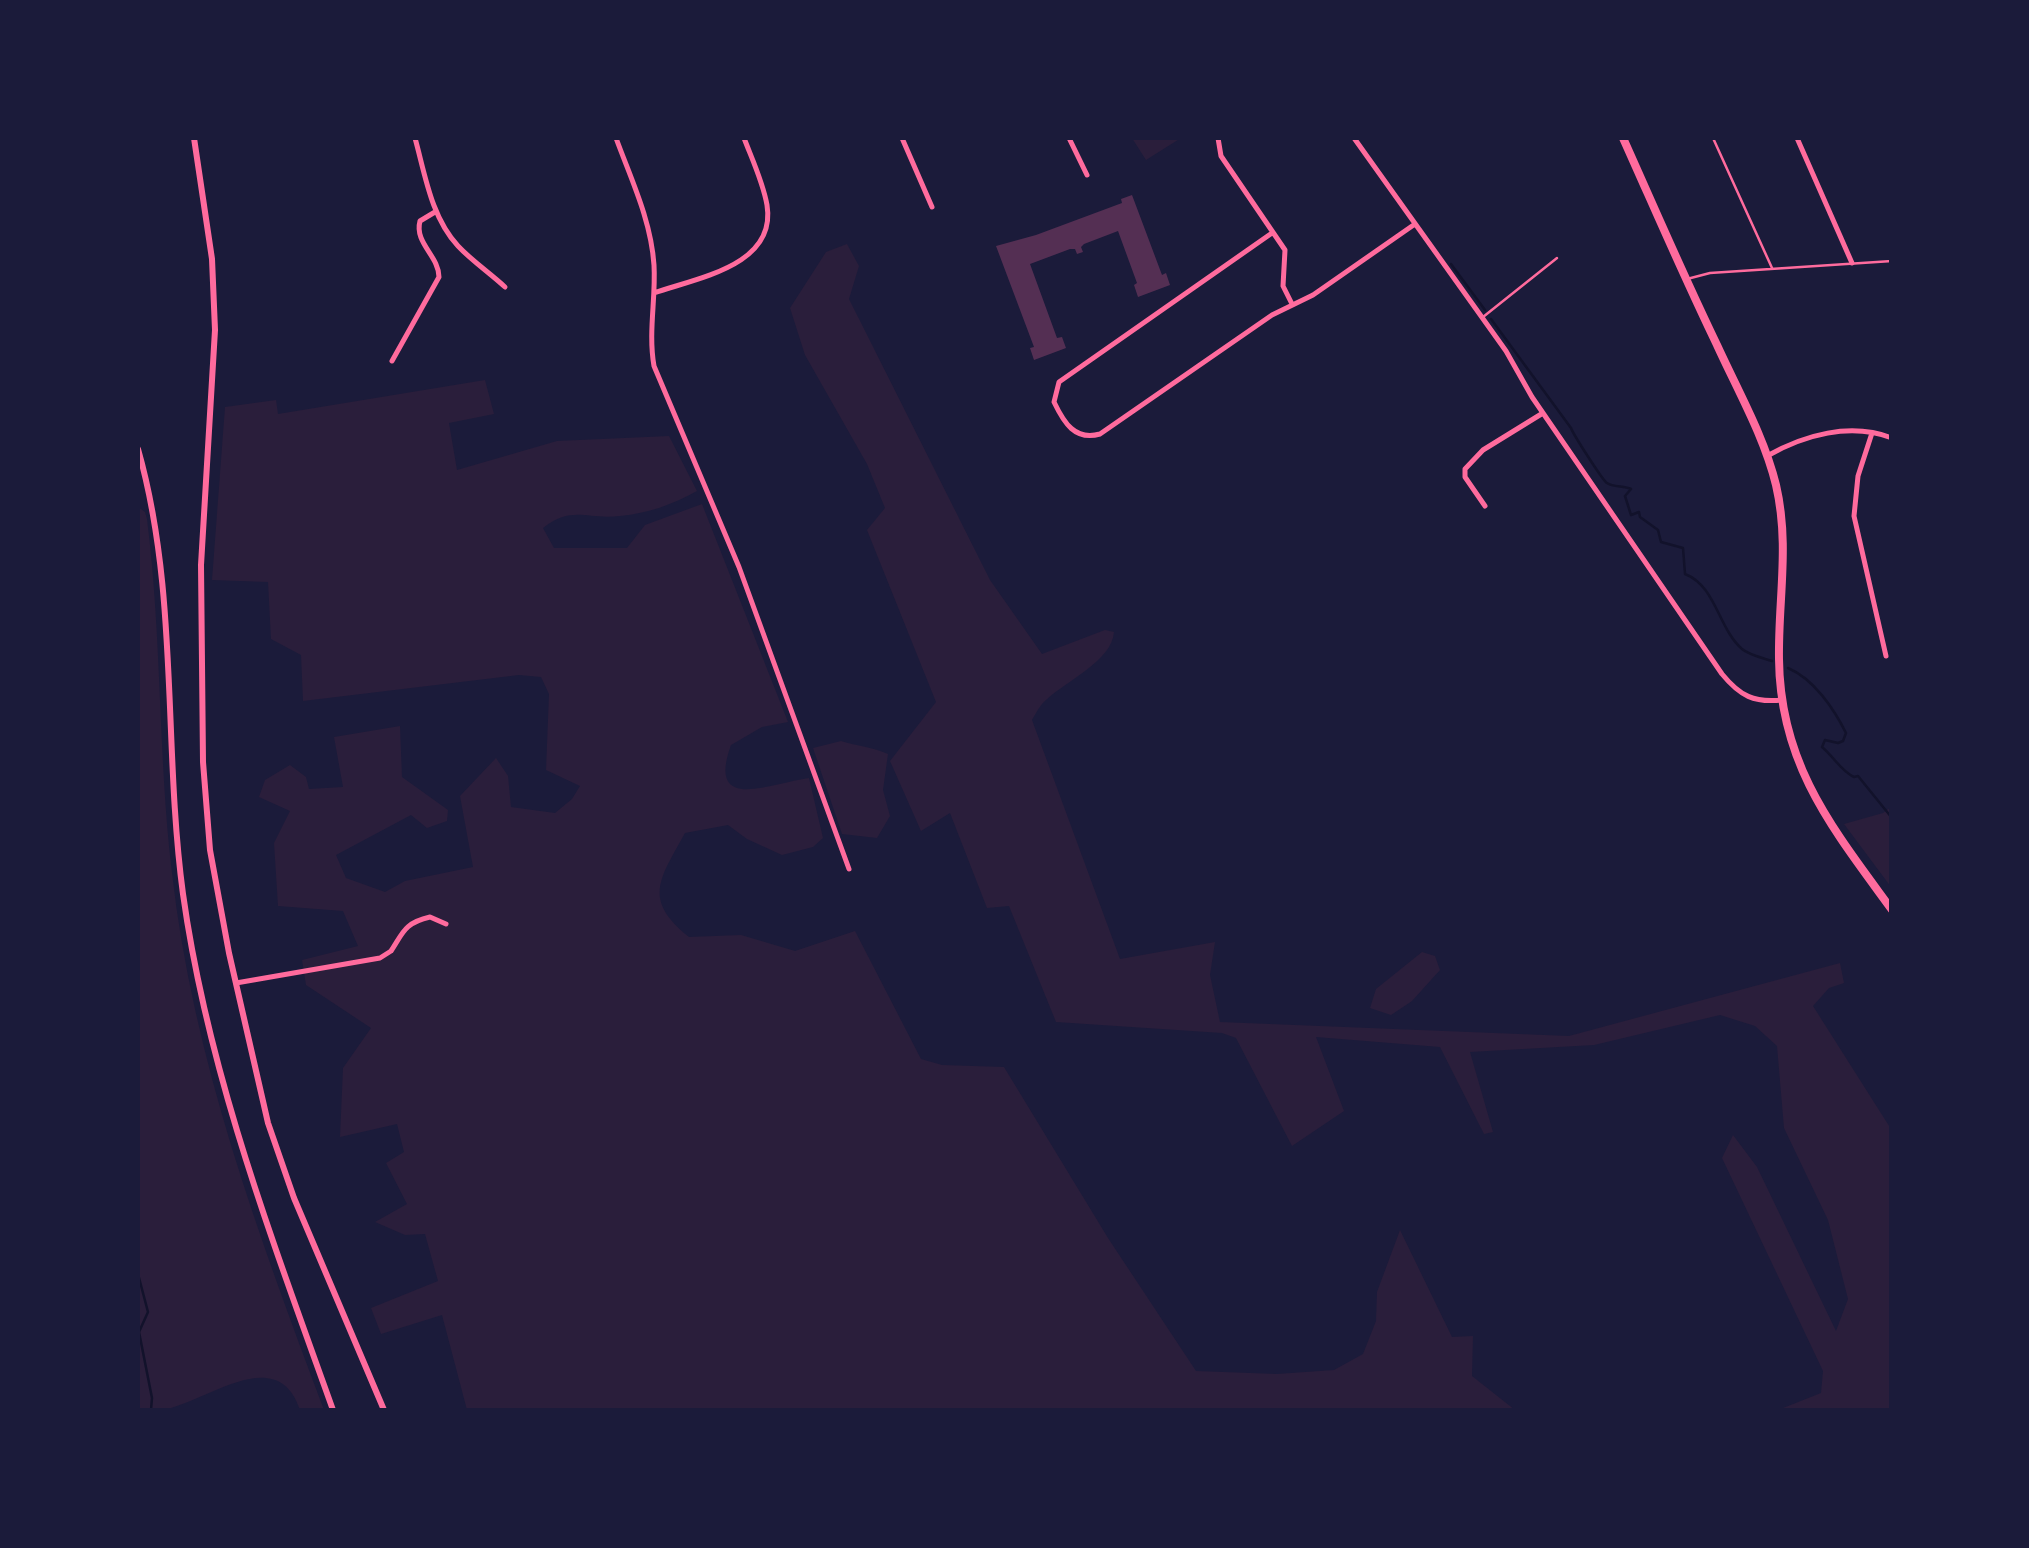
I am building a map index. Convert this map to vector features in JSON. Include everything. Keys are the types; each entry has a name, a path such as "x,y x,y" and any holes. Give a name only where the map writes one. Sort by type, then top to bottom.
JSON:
{"highway":[{"path":"1622,138 1767,456 1780,507 1784,548 1779,660 1782,700 1796,758 1816,804 1892,910"}],"street":[{"path":"194,138 212,259 215,330 201,565 204,778 210,850 268,1123 284,1172 384,1410"},
{"path":"414,138 436,212 458,247 506,287"},
{"path":"616,138 650,236 654,293 650,334 654,366 738,567 849,870"},
{"path":"654,293 729,267 747,256 762,239 768,219 767,204 744,138"},
{"path":"902,138 932,207"},
{"path":"1069,138 1087,175"},
{"path":"1218,138 1221,156 1286,253 1282,279 1292,304"},
{"path":"1368,138 1357,141 1506,351 1543,413 1729,683 1754,700 1782,700"},
{"path":"1796,138 1852,264"},
{"path":"392,361 440,277 418,228 426,216 436,212"},
{"path":"1272,232 1059,382 1054,402 1077,434 1095,436 1292,304 1314,295 1414,224"},
{"path":"1485,506 1465,477 1465,469 1484,450 1543,413"},
{"path":"1767,456 1818,434 1844,431 1892,438"},
{"path":"1872,433 1858,476 1854,516 1886,656"},
{"path":"138,449 162,588 174,820 192,946 222,1083 244,1155 334,1410"},
{"path":"138,494 148,490"},
{"path":"236,983 380,958 391,951 397,934 413,923 430,916 446,924"}],"lane":[{"path":"1714,138 1773,271"},
{"path":"1482,318 1557,258"},
{"path":"1686,280 1710,273 1892,260"}],"shaded area":[{"path":"1132,138 1181,138 1146,160"},
{"path":"847,244 859,266 849,299 990,580 1042,654 1105,630 1114,632 1097,661 1046,700 1032,720 1120,959 1215,942 1210,975 1220,1022 1569,1036 1840,963 1844,983 1829,988 1813,1006 1891,1129 1891,1410 1778,1410 1821,1393 1823,1371 1722,1158 1733,1135 1757,1167 1836,1331 1848,1299 1828,1220 1784,1128 1777,1046 1755,1026 1720,1015 1594,1045 1470,1052 1493,1132 1484,1134 1440,1047 1316,1037 1344,1111 1292,1146 1236,1038 1222,1033 1056,1022 1009,906 987,908 950,813 921,831 890,761 936,702 867,530 885,508 867,464 805,355 790,308 826,252"},
{"path":"485,380 494,414 449,423 457,470 557,441 669,436 697,491 641,513 608,517 572,515 543,528 554,548 627,548 645,525 702,504 788,722 762,727 731,745 727,780 746,789 809,778 823,838 813,847 782,855 747,839 728,825 685,833 668,863 660,888 660,900 674,924 689,937 741,935 795,951 855,931 921,1059 942,1065 1004,1067 1108,1238 1196,1371 1277,1374 1334,1370 1363,1354 1376,1321 1377,1292 1400,1230 1452,1337 1473,1336 1472,1376 1515,1410 467,1410 442,1315 381,1334 371,1308 438,1281 425,1234 405,1235 375,1222 407,1204 386,1163 404,1152 397,1124 340,1137 343,1068 371,1028 306,985 302,960 358,946 343,911 278,906 274,843 290,811 259,797 265,780 290,765 306,777 309,789 343,787 334,737 400,726 402,777 448,810 447,821 427,828 411,815 336,855 346,878 385,892 405,881 473,867 460,796 496,758 508,776 511,807 555,813 580,786 546,770 549,694 541,677 519,675 303,701 301,655 271,639 268,582 212,580 225,407 276,400 278,414"},
{"path":"138,507 147,519 152,563 172,873 195,1011 253,1213 324,1410 300,1410 289,1390 275,1380 258,1378 162,1410 138,1410"},
{"path":"841,741 888,754 883,790 890,816 877,838 842,834 813,748"},
{"path":"1891,807 1891,887 1844,824"},
{"path":"1422,952 1435,956 1440,970 1412,1001 1391,1015 1370,1008 1376,989"}],"building":[{"path":"1132,195 1162,275 1166,273 1170,285 1138,297 1134,285 1137,283 1118,231 1084,244 1083,252 1077,254 1070,249 1030,264 1057,338 1062,337 1066,348 1034,360 1030,348 1034,347 996,246 1122,203 1121,199"}],"waterway":[{"path":"1451,264 1485,310"},
{"path":"1491,319 1604,480 1631,489 1625,496 1631,515 1639,512 1658,530 1661,542 1683,548 1685,574 1704,588 1734,640 1745,651 1772,661"},
{"path":"1788,668 1822,696 1846,733 1843,741 1825,740 1822,747 1845,771 1858,776 1892,818"},
{"path":"138,1274 148,1312 139,1332 151,1410"}]}
